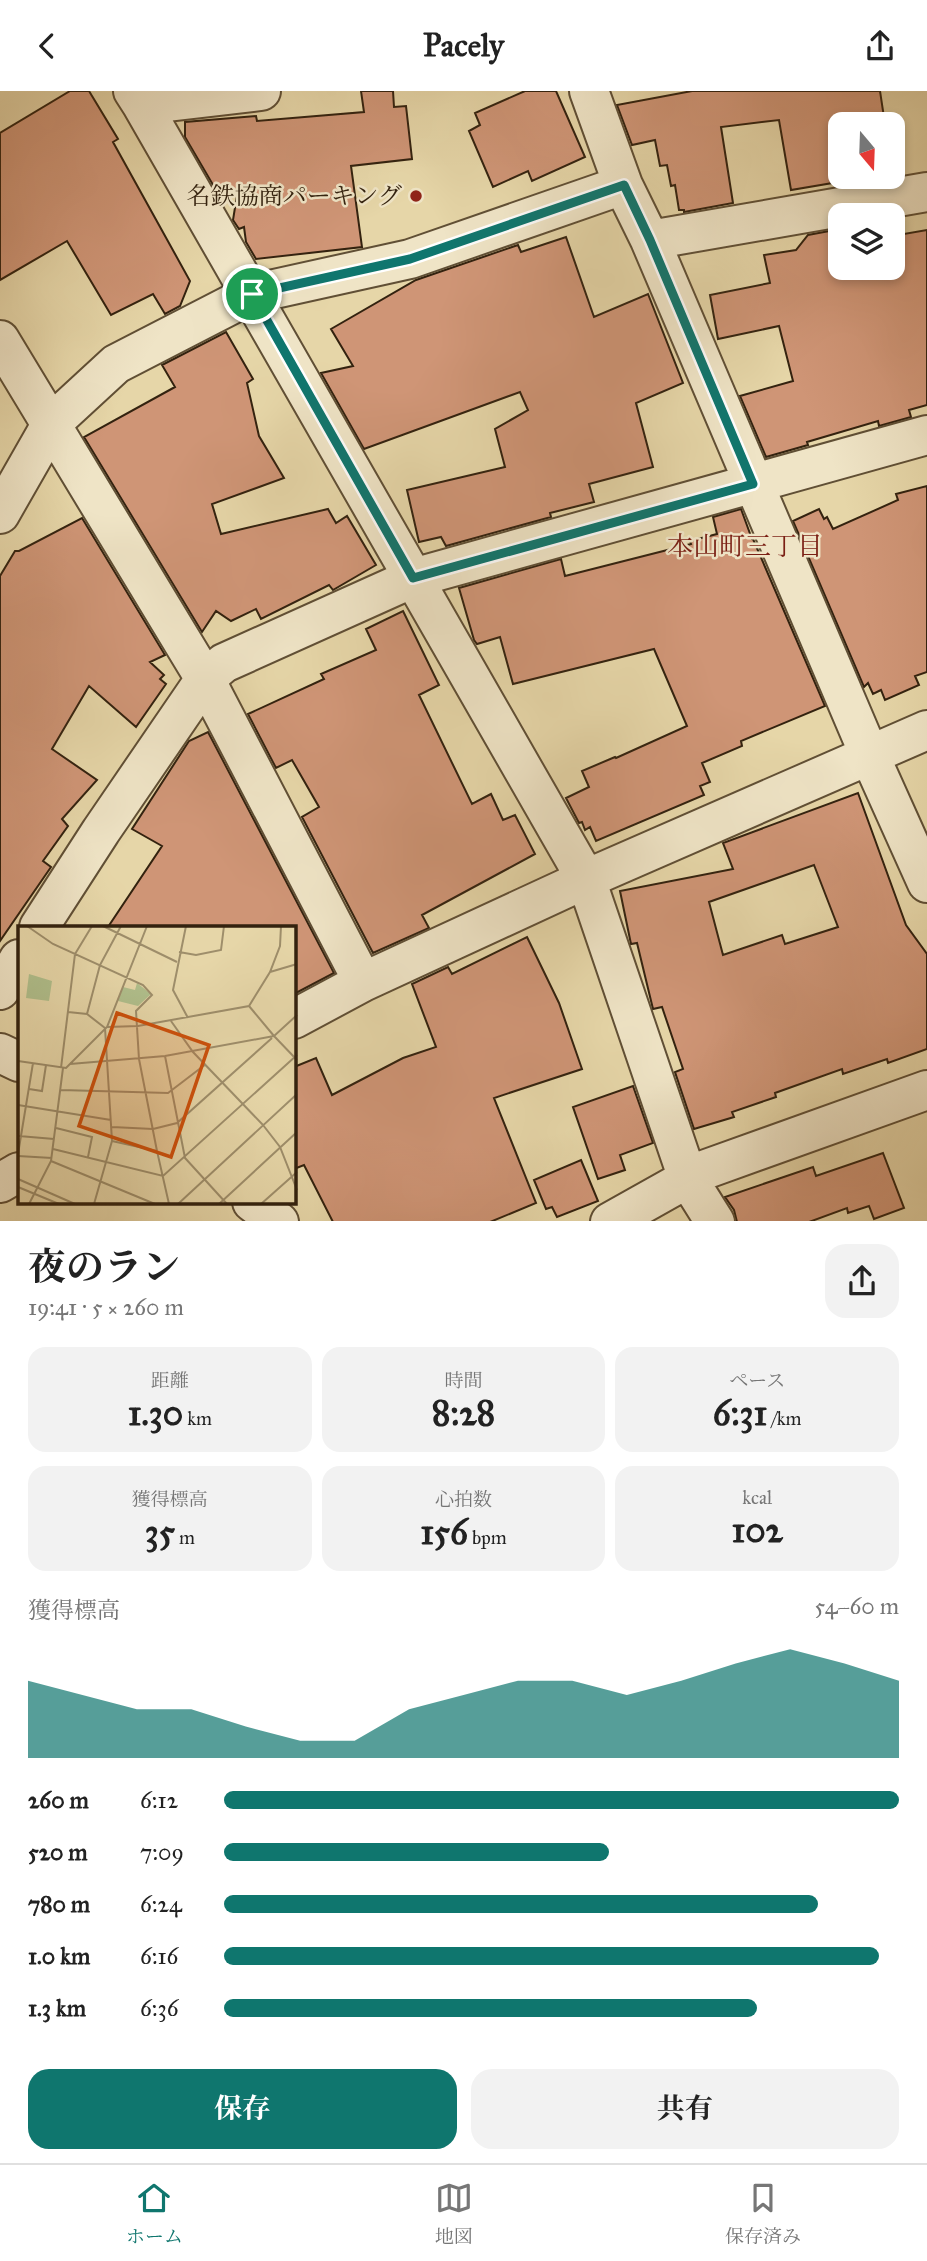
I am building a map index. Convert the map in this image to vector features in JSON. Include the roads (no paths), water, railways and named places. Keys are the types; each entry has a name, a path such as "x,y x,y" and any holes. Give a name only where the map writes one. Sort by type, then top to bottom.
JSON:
{"street":[{"path":"261,91 137,98 586,879 688,1179 715,1221"},
{"path":"589,91 624,185 927,883"},
{"path":"0,514 51,423 116,364 252,294 410,259 624,185"},
{"path":"650,240 927,193"},
{"path":"0,340 205,679 363,982"},
{"path":"40,926 205,679 224,663 413,578 927,435"},
{"path":"296,1018 363,982 586,879 927,730"},
{"path":"0,990 18,961"},
{"path":"0,1053 18,1062"},
{"path":"610,1221 701,1171 927,1090"},
{"path":"0,1183 18,1173"},
{"path":"255,1204 279,1221"}],"place":[{"name":"名鉄協商パーキング","path":"416,196"}],"district":[{"name":"本山町三丁目","path":"745,546"}]}
